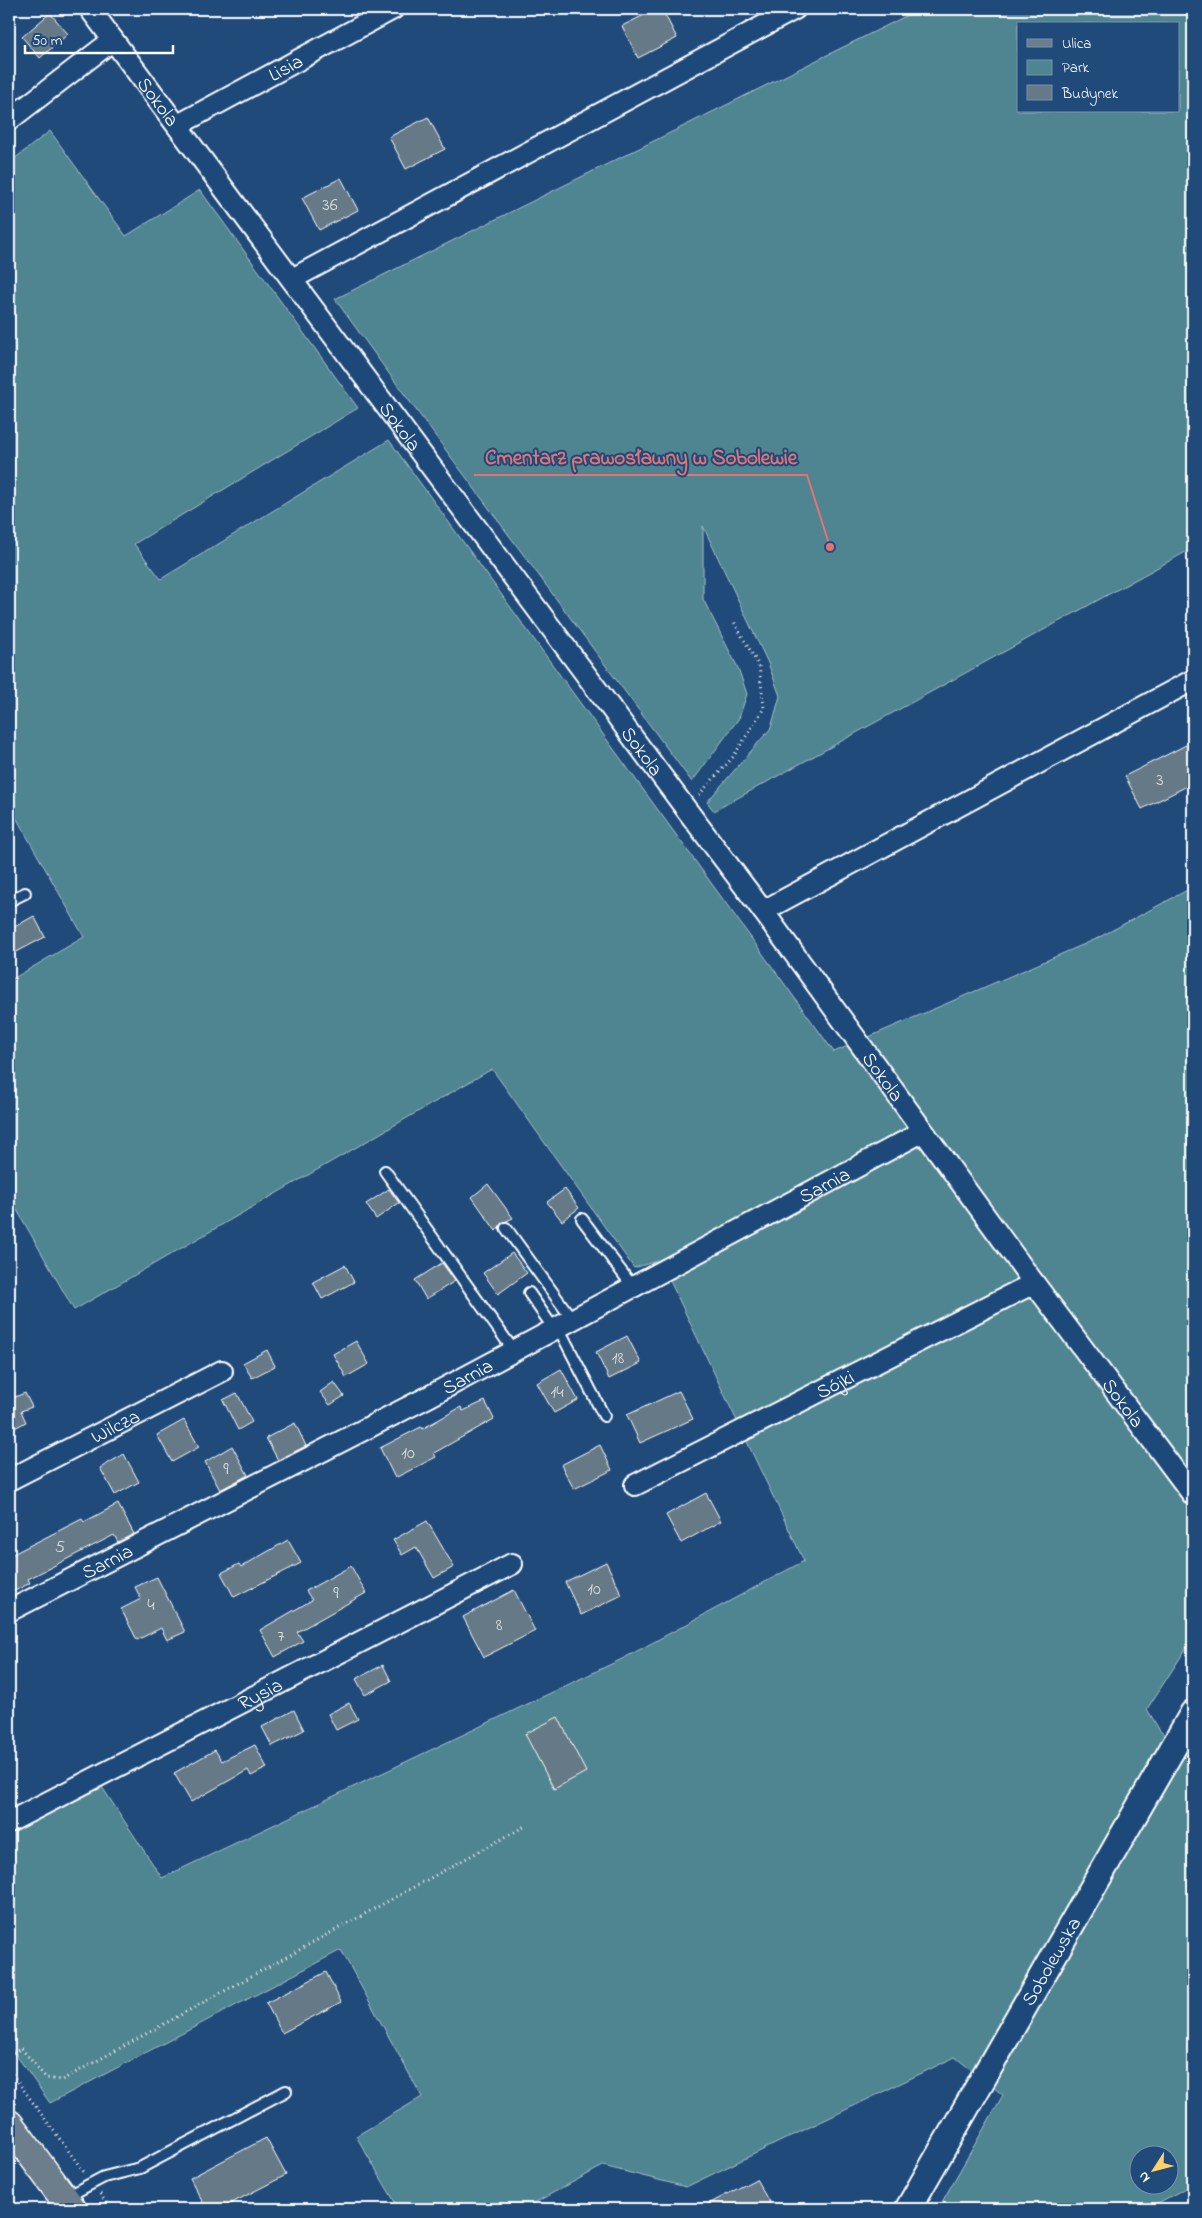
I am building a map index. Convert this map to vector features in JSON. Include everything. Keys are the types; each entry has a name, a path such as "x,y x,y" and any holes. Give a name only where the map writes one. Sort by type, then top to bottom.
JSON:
{"main road":[{"path":"9,2124 68,2204"}],"street":[{"name":"Sokola","path":"90,9 764,911 922,1132 1193,1495"},
{"name":"Lisia","path":"178,125 393,9"},
{"path":"292,279 795,9"},
{"path":"9,120 113,40"},
{"path":"764,911 1193,680"},
{"name":"Sarnia","path":"9,1611 514,1351 922,1132"},
{"name":"Sójki","path":"635,1485 1034,1283"},
{"name":"Wilcza","path":"9,1480 222,1371"},
{"name":"Rysia","path":"9,1822 512,1564"},
{"name":"Sobolewska","path":"908,2209 1190,1724"}],"lane":[{"path":"9,900 25,893"},
{"path":"385,1171 514,1351"},
{"path":"582,1219 633,1287"},
{"path":"506,1228 561,1325 604,1416"},
{"path":"530,1293 561,1325"},
{"path":"68,2204 92,2183 104,2177 140,2168 286,2091"}],"path":[{"path":"686,809 733,757 764,708 759,666 734,622"},
{"path":"9,2056 21,2048 46,2078 62,2080 527,1825"},
{"path":"9,2070 111,2209"}],"green space":[{"path":"920,9 1193,9 1193,548 714,811 707,802 771,728 780,696 768,663 703,526 703,599 738,668 747,694 739,718 692,782 335,299"},
{"path":"50,131 126,236 200,190 358,408 134,544 161,579 389,440 834,1052 1094,940 1193,887 1193,1638 1147,1709 1160,1731 1193,1757 1193,2184 1180,2191 1180,2146 1130,2146 1130,2196 1171,2196 1147,2209 938,2209 1003,2095 955,2057 686,2187 603,2166 523,2209 399,2209 356,2136 422,2097 341,1950 50,2103 9,2045 9,1834 102,1787 162,1878 624,1658 804,1561 660,1260 634,1268 492,1069 74,1310 9,1196 9,981 84,937 9,805 9,163"}],"building":[{"path":"656,9 662,9 677,38 638,58 622,26"},
{"path":"50,13 68,34 40,58 22,37"},
{"path":"428,117 445,149 406,169 389,137"},
{"path":"341,178 358,210 319,230 302,198"},
{"path":"1186,745 1193,758 1193,783 1142,809 1125,776"},
{"path":"34,916 45,937 9,956 9,930"},
{"path":"488,1184 513,1218 502,1223 496,1231 472,1197"},
{"path":"389,1189 399,1203 376,1219 366,1204"},
{"path":"565,1189 579,1208 562,1221 547,1202"},
{"path":"512,1253 527,1273 498,1294 483,1273"},
{"path":"442,1263 455,1281 426,1299 415,1280"},
{"path":"345,1265 354,1282 322,1299 313,1282"},
{"path":"627,1336 641,1363 609,1379 596,1352"},
{"path":"356,1341 369,1364 346,1377 333,1354"},
{"path":"267,1350 275,1366 252,1378 243,1363"},
{"path":"561,1369 578,1400 554,1413 537,1383"},
{"path":"334,1382 344,1396 330,1405 320,1392"},
{"path":"9,1385 15,1397 25,1393 32,1407 21,1411 26,1422 9,1431"},
{"path":"679,1391 693,1419 640,1443 627,1415"},
{"path":"237,1393 252,1422 238,1430 223,1400"},
{"path":"485,1401 494,1419 434,1453 436,1457 395,1478 380,1448 421,1427 422,1429 461,1407 463,1411"},
{"path":"184,1420 199,1447 172,1462 157,1435"},
{"path":"295,1423 306,1446 278,1460 266,1438"},
{"path":"600,1445 612,1470 574,1489 561,1465"},
{"path":"232,1446 248,1475 220,1490 205,1462"},
{"path":"124,1454 139,1482 115,1495 100,1468"},
{"path":"706,1493 721,1521 681,1543 666,1515"},
{"path":"118,1504 134,1534 118,1542 114,1535 28,1579 30,1583 9,1594 9,1556 82,1519 84,1522"},
{"path":"427,1521 454,1567 434,1578 416,1547 402,1555 393,1540"},
{"path":"288,1540 301,1563 234,1597 221,1573 239,1564 241,1567"},
{"path":"606,1562 622,1595 581,1615 565,1582"},
{"path":"351,1566 366,1593 297,1632 303,1641 275,1657 260,1630 312,1600 306,1591"},
{"path":"157,1577 185,1632 167,1640 161,1628 137,1640 121,1609 141,1599 135,1587"},
{"path":"514,1590 535,1631 484,1657 463,1617"},
{"path":"383,1665 391,1681 365,1695 356,1679"},
{"path":"349,1703 358,1719 336,1730 328,1714"},
{"path":"294,1710 304,1730 272,1746 262,1727"},
{"path":"558,1717 586,1772 554,1789 525,1734"},
{"path":"255,1745 267,1768 251,1776 248,1770 191,1802 174,1773 215,1750 222,1761"},
{"path":"326,1972 341,2002 282,2033 266,2003"},
{"path":"266,2138 286,2175 220,2209 206,2209 190,2178"},
{"path":"756,2179 773,2209 699,2209"}],"place":[{"name":"Cmentarz prawosławny w Sobolewie","path":"830,547"}]}
